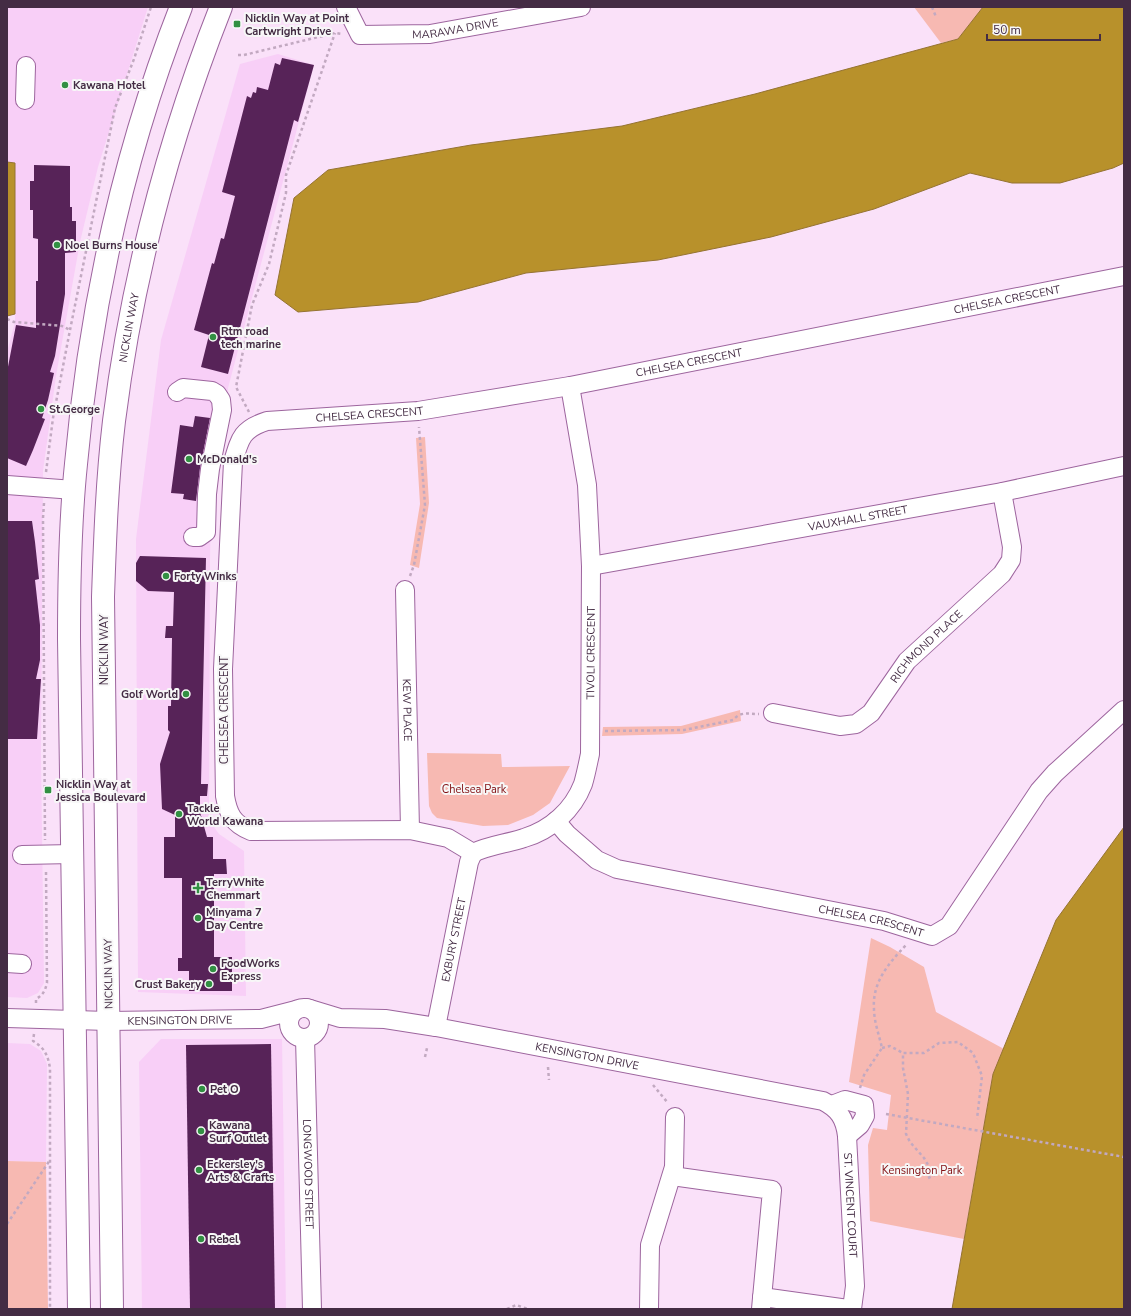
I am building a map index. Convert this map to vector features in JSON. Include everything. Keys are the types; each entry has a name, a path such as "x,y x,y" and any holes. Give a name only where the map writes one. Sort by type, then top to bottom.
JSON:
{"highway":[{"path":"79,1309 69,639 74,490 90,351 108,254 142,119 181,7"},
{"name":"NICKLIN WAY","path":"112,1309 103,597 109,474 114,422 139,273 169,156 204,50 221,7"}],"street":[{"path":"346,7 360,35"},
{"name":"MARAWA DRIVE","path":"360,35 430,34 554,9 580,7"},
{"path":"25,100 26,66"},
{"name":"CHELSEA CRESCENT","path":"473,852 448,838 410,830 251,831 243,828 234,821 227,810 225,796 223,669 233,462 244,432 255,424 267,421 418,411 570,386 1124,276"},
{"name":"TIVOLI CRESCENT","path":"473,852 524,838 539,832 556,821 571,807 583,784 590,754 591,566 587,485 570,386"},
{"path":"177,392 183,388 212,391 222,400 222,410 210,469 207,494 206,532 199,537 193,537"},
{"name":"VAUXHALL STREET","path":"591,566 1002,492 1124,466"},
{"path":"7,485 74,490"},
{"name":"RICHMOND PLACE","path":"773,713 840,726 856,724 871,713 907,661 1002,574 1010,560 1012,547 1002,492"},
{"name":"KEW PLACE","path":"405,590 410,830"},
{"name":"CHELSEA CRESCENT","path":"556,821 567,834 597,860 617,870 884,921 932,936 949,926 1039,791 1055,773 1124,710"},
{"name":"EXBURY STREET","path":"436,1027 469,862 473,852"},
{"path":"22,856 73,854"},
{"path":"302,1009 313,1011 317,1015 319,1021 318,1027"},
{"name":"KENSINGTON DRIVE","path":"7,1018 108,1021 261,1020 302,1009 340,1018 385,1019 436,1027 823,1101 832,1105"},
{"name":"LONGWOOD STREET","path":"302,1009 289,1019 289,1024 297,1034 312,1309"},
{"name":"KENSINGTON DRIVE","path":"261,1020 297,1034 311,1037 316,1032 318,1027 340,1018"},
{"path":"832,1105 845,1100 864,1105 866,1116 860,1125 847,1136"},
{"name":"ST. VINCENT COURT","path":"832,1105 841,1116 846,1127 847,1136 855,1286 852,1309"},
{"path":"649,1309 650,1245 674,1167 675,1118"},
{"path":"672,1176 772,1190 761,1303 848,1309"}],"path":[{"path":"932,7 936,17"},
{"path":"238,55 244,55 335,33 360,35"},
{"path":"255,424 236,387 252,305 269,264 286,193 286,175 335,33"},
{"path":"7,319 14,322 62,326 70,330"},
{"path":"405,590 414,565 425,505 418,411"},
{"path":"590,732 684,730 734,720 741,714 773,713"},
{"path":"882,1048 874,1009 874,994 879,979 889,963 918,932"},
{"path":"34,1036 33,1041 45,1050 50,1068 50,1309"},
{"path":"860,1088 864,1075 882,1048 890,1046 903,1053 924,1053 939,1043 958,1042 973,1053 982,1076 977,1119"},
{"path":"426,1057 427,1048"},
{"path":"903,1053 903,1068 908,1094 907,1138 924,1158 934,1175"},
{"path":"548,1067 549,1080"},
{"path":"654,1085 667,1102 675,1118"},
{"path":"886,1114 1124,1157"},
{"path":"7,1224 50,1160"},
{"path":"928,1178 939,1173"},
{"path":"507,1309 516,1305 528,1309"}],"shaded area":[{"path":"7,7 148,7 98,167 80,242 56,376 43,471 41,755 44,983 38,993 27,998 7,997 7,352 15,322 15,163 7,162"},
{"path":"983,7 1124,7 1124,163 1113,168 1060,183 1012,183 970,173 874,209 771,237 658,260 526,273 418,302 298,312 275,295 294,198 328,170 471,145 622,126 755,94 958,39"},
{"path":"278,54 314,65 228,388 229,415 211,503 209,820 219,834 244,851 246,996 138,992 136,539 161,340 240,64"},
{"path":"7,162 15,163 15,314 7,316"},
{"path":"1124,827 1124,1309 952,1309 993,1074 1056,920"},
{"path":"161,1039 282,1039 286,1309 142,1309 139,1062"},
{"path":"7,1043 30,1044 41,1051 47,1064 46,1162 7,1161"}],"green space":[{"path":"914,7 983,7 958,39 941,43"},
{"path":"425,437 429,503 419,568 410,565 420,504 416,438"},
{"path":"740,710 741,721 682,734 602,736 603,727 681,726"},
{"name":"Chelsea Park","path":"427,753 501,754 502,767 570,766 550,803 533,815 508,825 483,826 437,818 432,813 429,806"},
{"name":"Kensington Park","path":"871,938 890,947 924,967 936,1012 1004,1049 993,1074 964,1239 870,1221 868,1145 873,1128 887,1130 891,1095 849,1082"},
{"path":"7,1161 46,1162 48,1309 7,1309"}],"building":[{"path":"282,58 314,65 298,122 294,120 228,374 201,367 209,335 194,330 212,263 214,264 221,238 224,239 235,196 222,192 247,96 251,98 253,92 256,93 257,87 268,90 275,63 280,65"},
{"path":"34,165 70,166 70,207 72,207 72,221 76,221 76,252 65,253 65,294 55,356 50,372 54,373 42,418 45,419 26,466 7,458 7,372 16,325 36,328 38,239 33,238 33,210 30,210 30,181 34,181"},
{"path":"195,416 210,418 200,468 196,501 183,499 184,494 171,493 180,425 193,427"},
{"path":"7,521 32,521 35,542 39,579 35,580 40,625 40,660 36,679 41,679 37,739 7,739"},
{"path":"140,556 206,558 201,784 208,784 207,796 200,796 200,812 207,837 213,837 213,859 226,859 227,874 214,874 214,957 232,957 232,991 189,991 189,971 178,971 178,958 182,958 182,878 164,878 164,837 175,837 175,815 162,809 160,764 170,732 168,730 168,706 171,706 172,638 165,638 166,626 173,626 174,592 148,591 136,581 136,563"},
{"path":"271,1044 275,1309 190,1309 186,1045"}],"place":[{"name":"Nicklin Way at Point Cartwright Drive","path":"237,24"},
{"name":"Kawana Hotel","path":"65,85"},
{"name":"Noel Burns House","path":"57,245"},
{"name":"Rtm road tech marine","path":"213,337"},
{"name":"St.George","path":"41,409"},
{"name":"McDonald's","path":"189,459"},
{"name":"Forty Winks","path":"166,576"},
{"name":"Golf World","path":"186,694"},
{"name":"Nicklin Way at Jessica Boulevard","path":"48,790"},
{"name":"Tackle World Kawana","path":"179,814"},
{"name":"TerryWhite Chemmart","path":"198,888"},
{"name":"Minyama 7 Day Centre","path":"198,918"},
{"name":"FoodWorks Express","path":"213,969"},
{"name":"Crust Bakery","path":"209,984"},
{"name":"Pet O","path":"202,1089"},
{"name":"Kawana Surf Outlet","path":"201,1131"},
{"name":"Eckersley's Arts & Crafts","path":"199,1170"},
{"name":"Rebel","path":"201,1239"}]}
